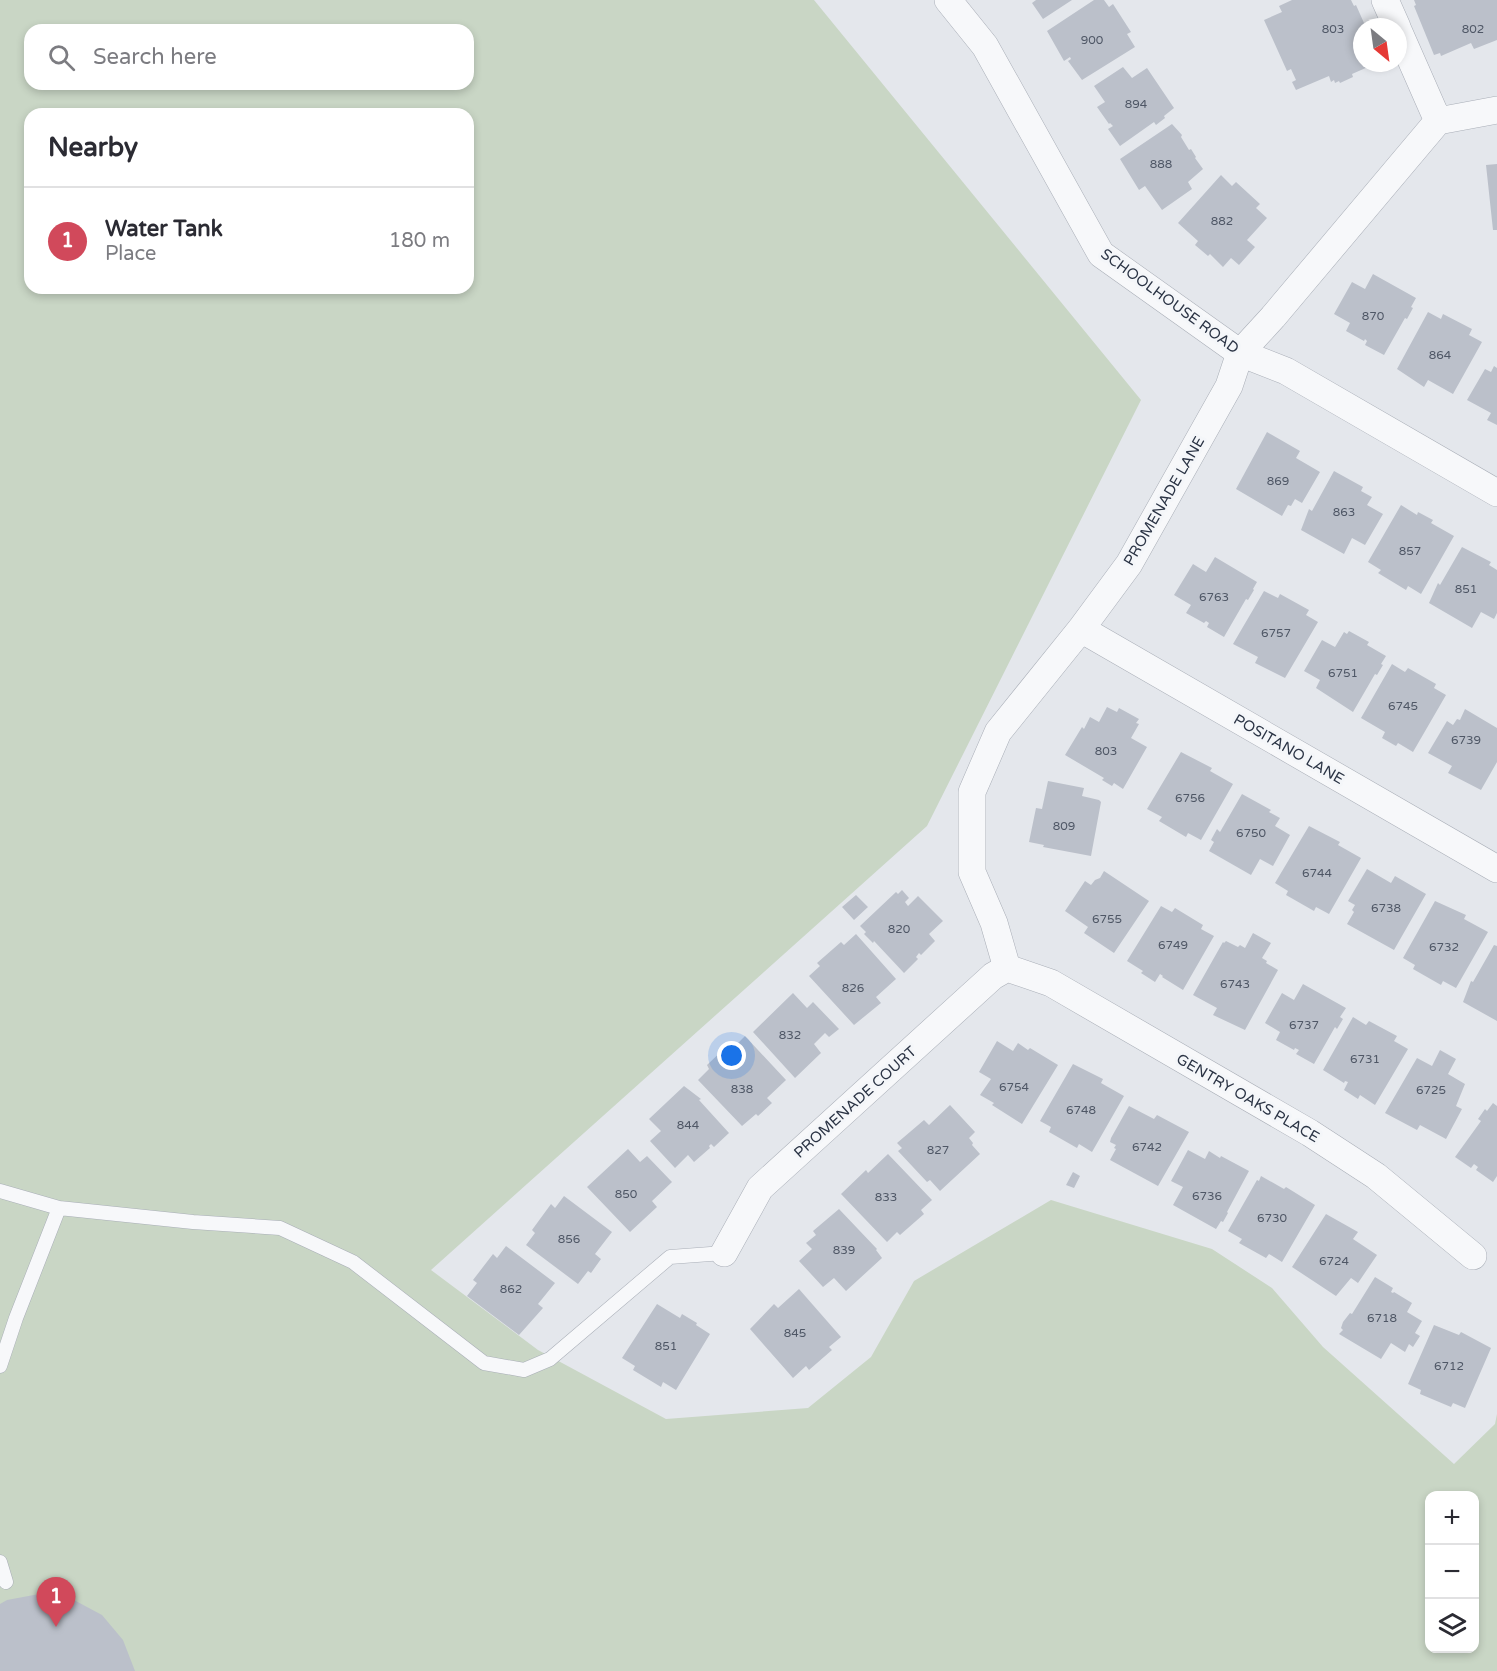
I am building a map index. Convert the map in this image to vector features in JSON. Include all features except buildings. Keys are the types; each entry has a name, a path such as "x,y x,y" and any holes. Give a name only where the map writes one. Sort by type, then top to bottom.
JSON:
{"street":[{"name":"SCHOOLHOUSE ROAD","path":"948,0 985,46 1101,254 1240,353 1286,371 1497,493"},
{"path":"1385,0 1392,18"},
{"path":"1407,51 1438,121 1497,110"},
{"name":"PROMENADE LANE","path":"1007,968 994,923 972,872 972,792 998,732 1081,629 1129,564 1229,386 1240,353 1438,121"},
{"name":"POSITANO LANE","path":"1081,629 1497,869"},
{"name":"PROMENADE COURT","path":"724,1253 760,1188 993,976 1007,968"},
{"name":"GENTRY OAKS PLACE","path":"1007,968 1051,983 1310,1133 1376,1176 1473,1256"}],"lane":[{"path":"0,1191 59,1208 193,1222 279,1228 353,1262 484,1364 524,1370 550,1359 670,1257 724,1253"},
{"path":"0,1366 16,1318 59,1208"},
{"path":"0,1562 6,1582"}],"green space":[{"path":"0,0 814,0 1141,400 927,826 431,1270 538,1350 666,1419 808,1408 871,1357 914,1281 1051,1200 1212,1249 1272,1288 1323,1347 1454,1464 1495,1424 1497,1414 1497,1671 0,1671"}],"place":[{"name":"Water Tank","path":"56,1627"}]}
